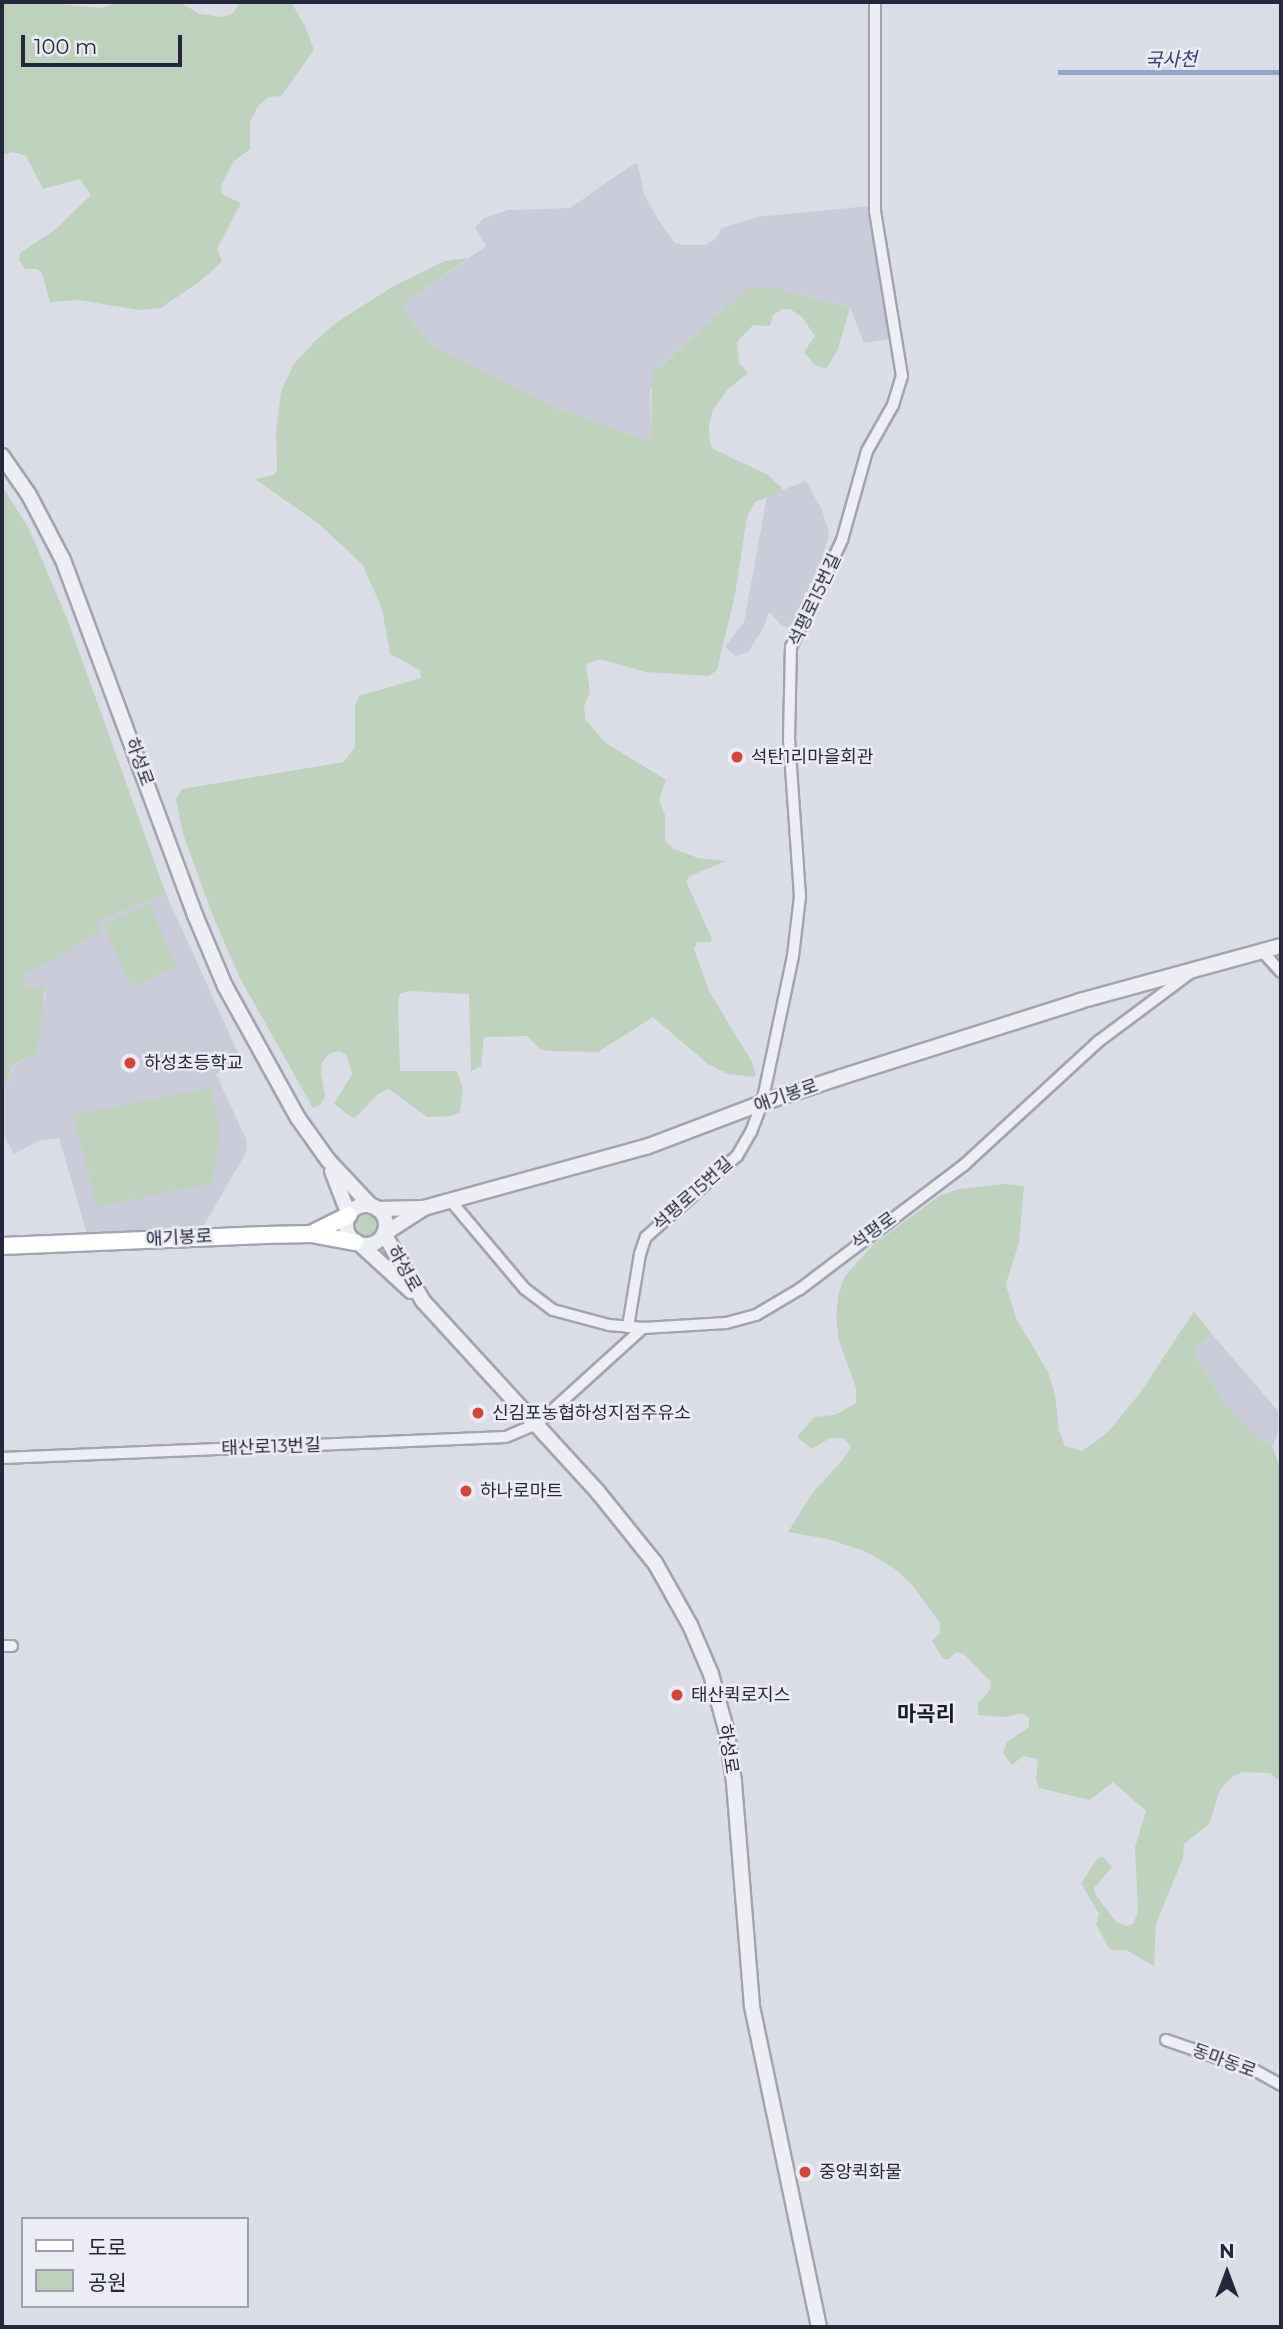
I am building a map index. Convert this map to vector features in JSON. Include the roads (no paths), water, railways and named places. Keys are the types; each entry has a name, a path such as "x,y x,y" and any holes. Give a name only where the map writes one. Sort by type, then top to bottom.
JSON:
{"main road":[{"path":"311,1234 349,1214"},
{"name":"애기봉로","path":"2,1246 311,1234 358,1243"}],"street":[{"name":"석평로15번길","path":"628,1327 639,1254 646,1237 737,1156 751,1132 762,1103 793,956 800,896 789,740 791,647 842,540 867,451 893,405 902,376 875,211 875,2"},
{"name":"하성로","path":"2,456 30,495 63,560 195,915 225,986 272,1074 328,1160 374,1207"},
{"name":"석평로","path":"450,1200 525,1289 539,1302 571,1317 643,1328 726,1323 756,1315 777,1305 964,1165 1099,1041 1194,971 1281,946"},
{"path":"1262,951 1281,972"},
{"name":"애기봉로","path":"384,1234 424,1208 646,1147 762,1103 1080,1001 1194,971"},
{"path":"328,1160 349,1214 347,1232 423,1301"},
{"path":"349,1214 358,1206 424,1208"},
{"path":"358,1243 375,1243 384,1234 385,1220 374,1207"},
{"name":"하성로","path":"384,1234 423,1301 598,1492 669,1585 690,1625 720,1703 734,1783 752,2007 819,2327"},
{"path":"537,1424 643,1328"},
{"name":"태산로13번길","path":"2,1458 506,1437 537,1424"},
{"name":"동마동로","path":"1166,2040 1256,2071 1281,2085"}],"water":[{"path":"1058,70 1281,70 1281,75 1058,75"}],"place":[{"name":"석탄1리마을회관","path":"737,757"},
{"name":"하성초등학교","path":"130,1063"},
{"name":"신김포농협하성지점주유소","path":"478,1413"},
{"name":"하나로마트","path":"466,1491"},
{"name":"태산퀵로지스","path":"677,1695"},
{"name":"중앙퀵화물","path":"805,2172"}],"district":[{"name":"마곡리","path":"926,1714"}],"water label":[{"name":"국사천","path":"1171,60"}]}
